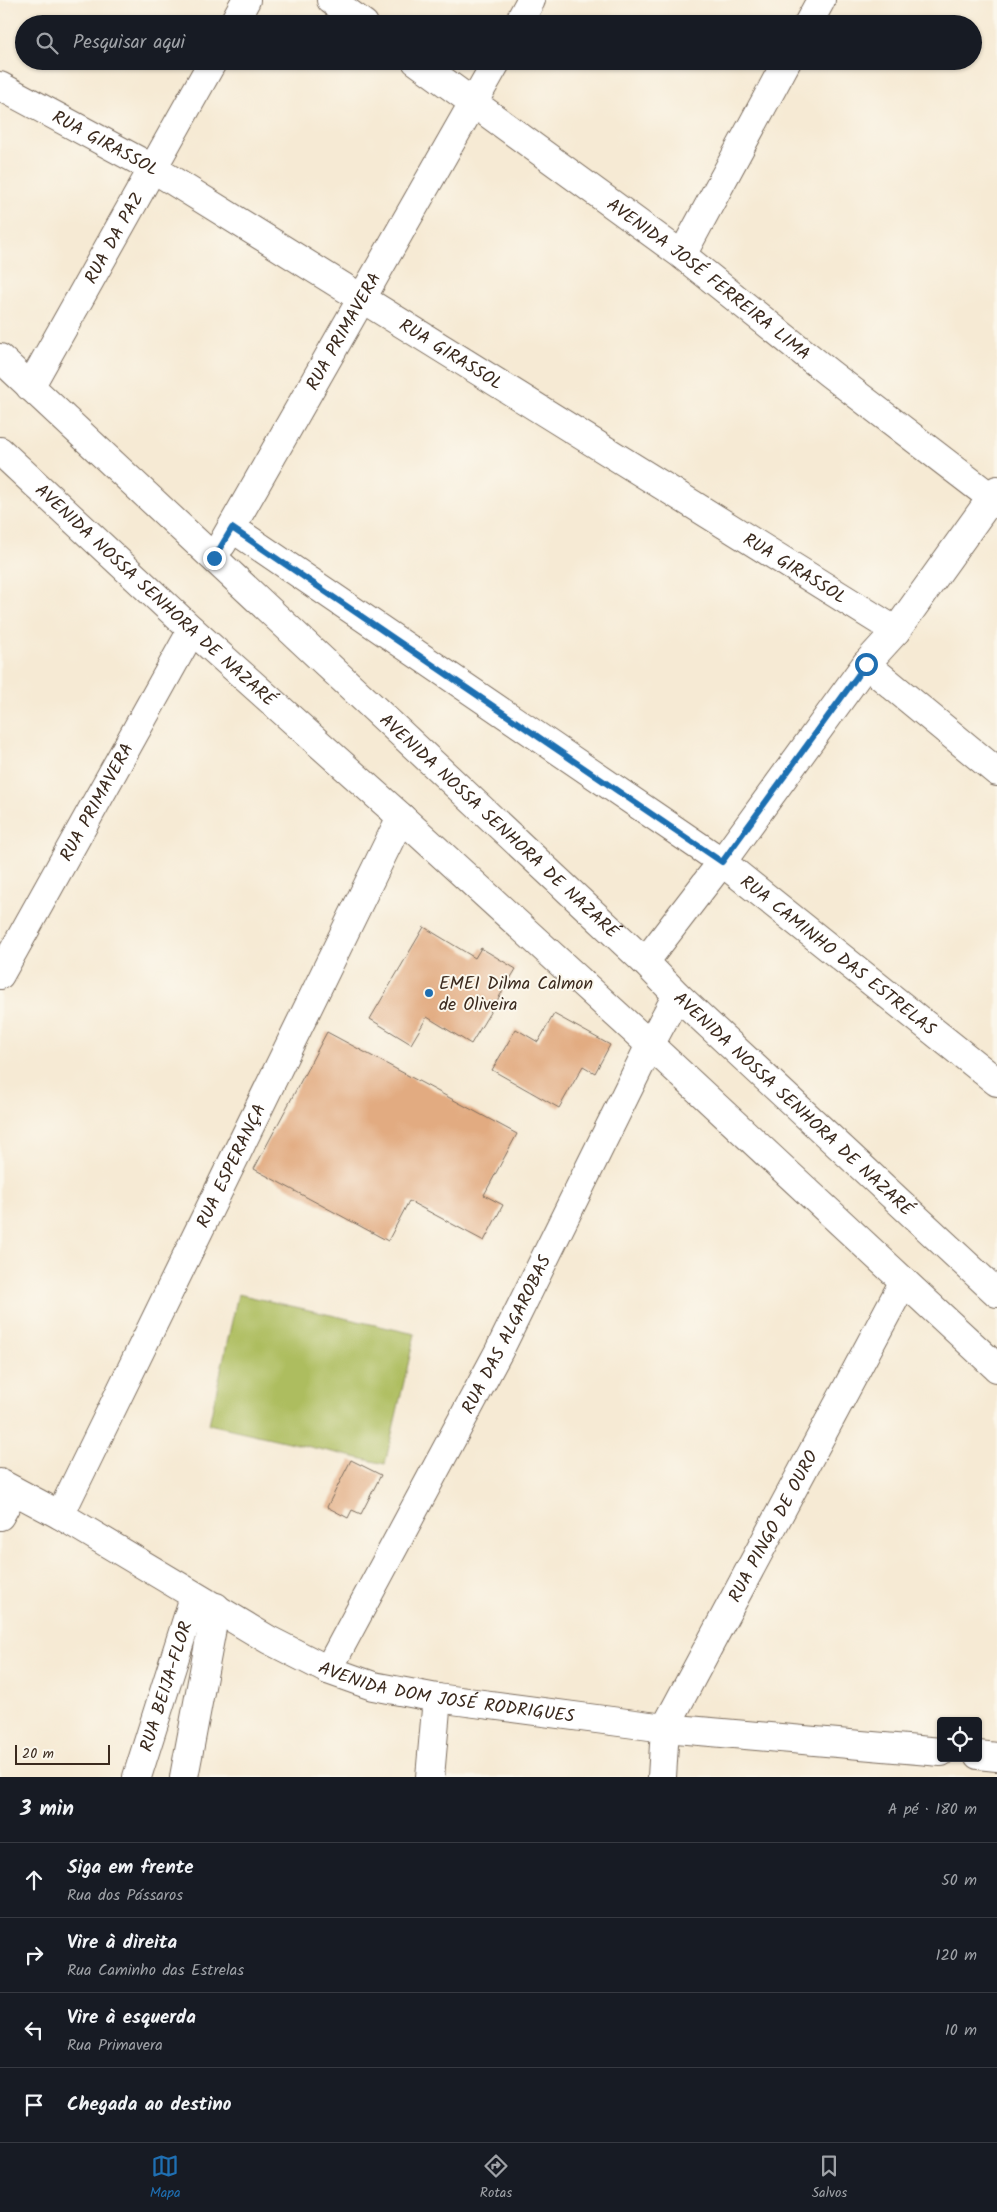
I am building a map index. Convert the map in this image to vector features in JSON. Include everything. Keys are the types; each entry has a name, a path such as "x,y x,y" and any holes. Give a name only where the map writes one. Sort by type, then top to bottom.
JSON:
{"street":[{"path":"238,15 246,0"},
{"path":"332,0 352,15"},
{"path":"523,15 531,0"},
{"path":"813,15 821,0"},
{"name":"RUA DA PAZ","path":"30,387 208,70"},
{"name":"AVENIDA JOSÉ FERREIRA LIMA","path":"428,70 682,255 829,372 995,496"},
{"name":"RUA PRIMAVERA","path":"214,558 493,70"},
{"path":"682,255 782,70"},
{"name":"RUA GIRASSOL","path":"0,86 154,169 896,631"},
{"name":"AVENIDA NOSSA SENHORA DE NAZARÉ","path":"0,358 645,962 677,995 997,1293"},
{"name":"AVENIDA NOSSA SENHORA DE NAZARÉ","path":"0,451 192,630 401,817 650,1045 997,1368"},
{"path":"645,962 722,862 866,664 896,631 995,496"},
{"name":"RUA CAMINHO DAS ESTRELAS","path":"232,528 722,862 997,1082"},
{"name":"RUA PRIMAVERA","path":"0,975 192,630"},
{"path":"866,664 997,772"},
{"name":"RUA ESPERANÇA","path":"60,1515 401,817"},
{"name":"RUA DAS ALGAROBAS","path":"328,1670 499,1351 650,1045 677,995"},
{"name":"RUA PINGO DE OURO","path":"662,1777 665,1728 904,1281"},
{"path":"0,1516 7,1487"},
{"name":"AVENIDA DOM JOSÉ RODRIGUES","path":"7,1487 60,1515 269,1640 328,1670 373,1686 436,1698 665,1728 937,1752"},
{"path":"184,1777 205,1602"},
{"name":"RUA BEIJA-FLOR","path":"137,1777 205,1602"},
{"path":"430,1777 436,1698"},
{"path":"982,1755 997,1757"}],"green space":[{"path":"238,1294 415,1334 385,1464 209,1424"}],"building":[{"path":"424,927 475,958 481,948 516,969 471,1044 427,1017 411,1044 370,1019"},
{"path":"554,1014 610,1045 595,1073 583,1066 559,1108 492,1070 516,1029 538,1042"},
{"path":"327,1032 517,1134 484,1195 503,1205 484,1241 409,1201 388,1241 254,1169"},
{"path":"351,1460 381,1475 361,1514 352,1510 348,1518 327,1507"}],"place":[{"name":"EMEI Dilma Calmon de Oliveira","path":"429,993"}],"route":[{"path":"214,558 232,528 722,862 866,664"}]}
